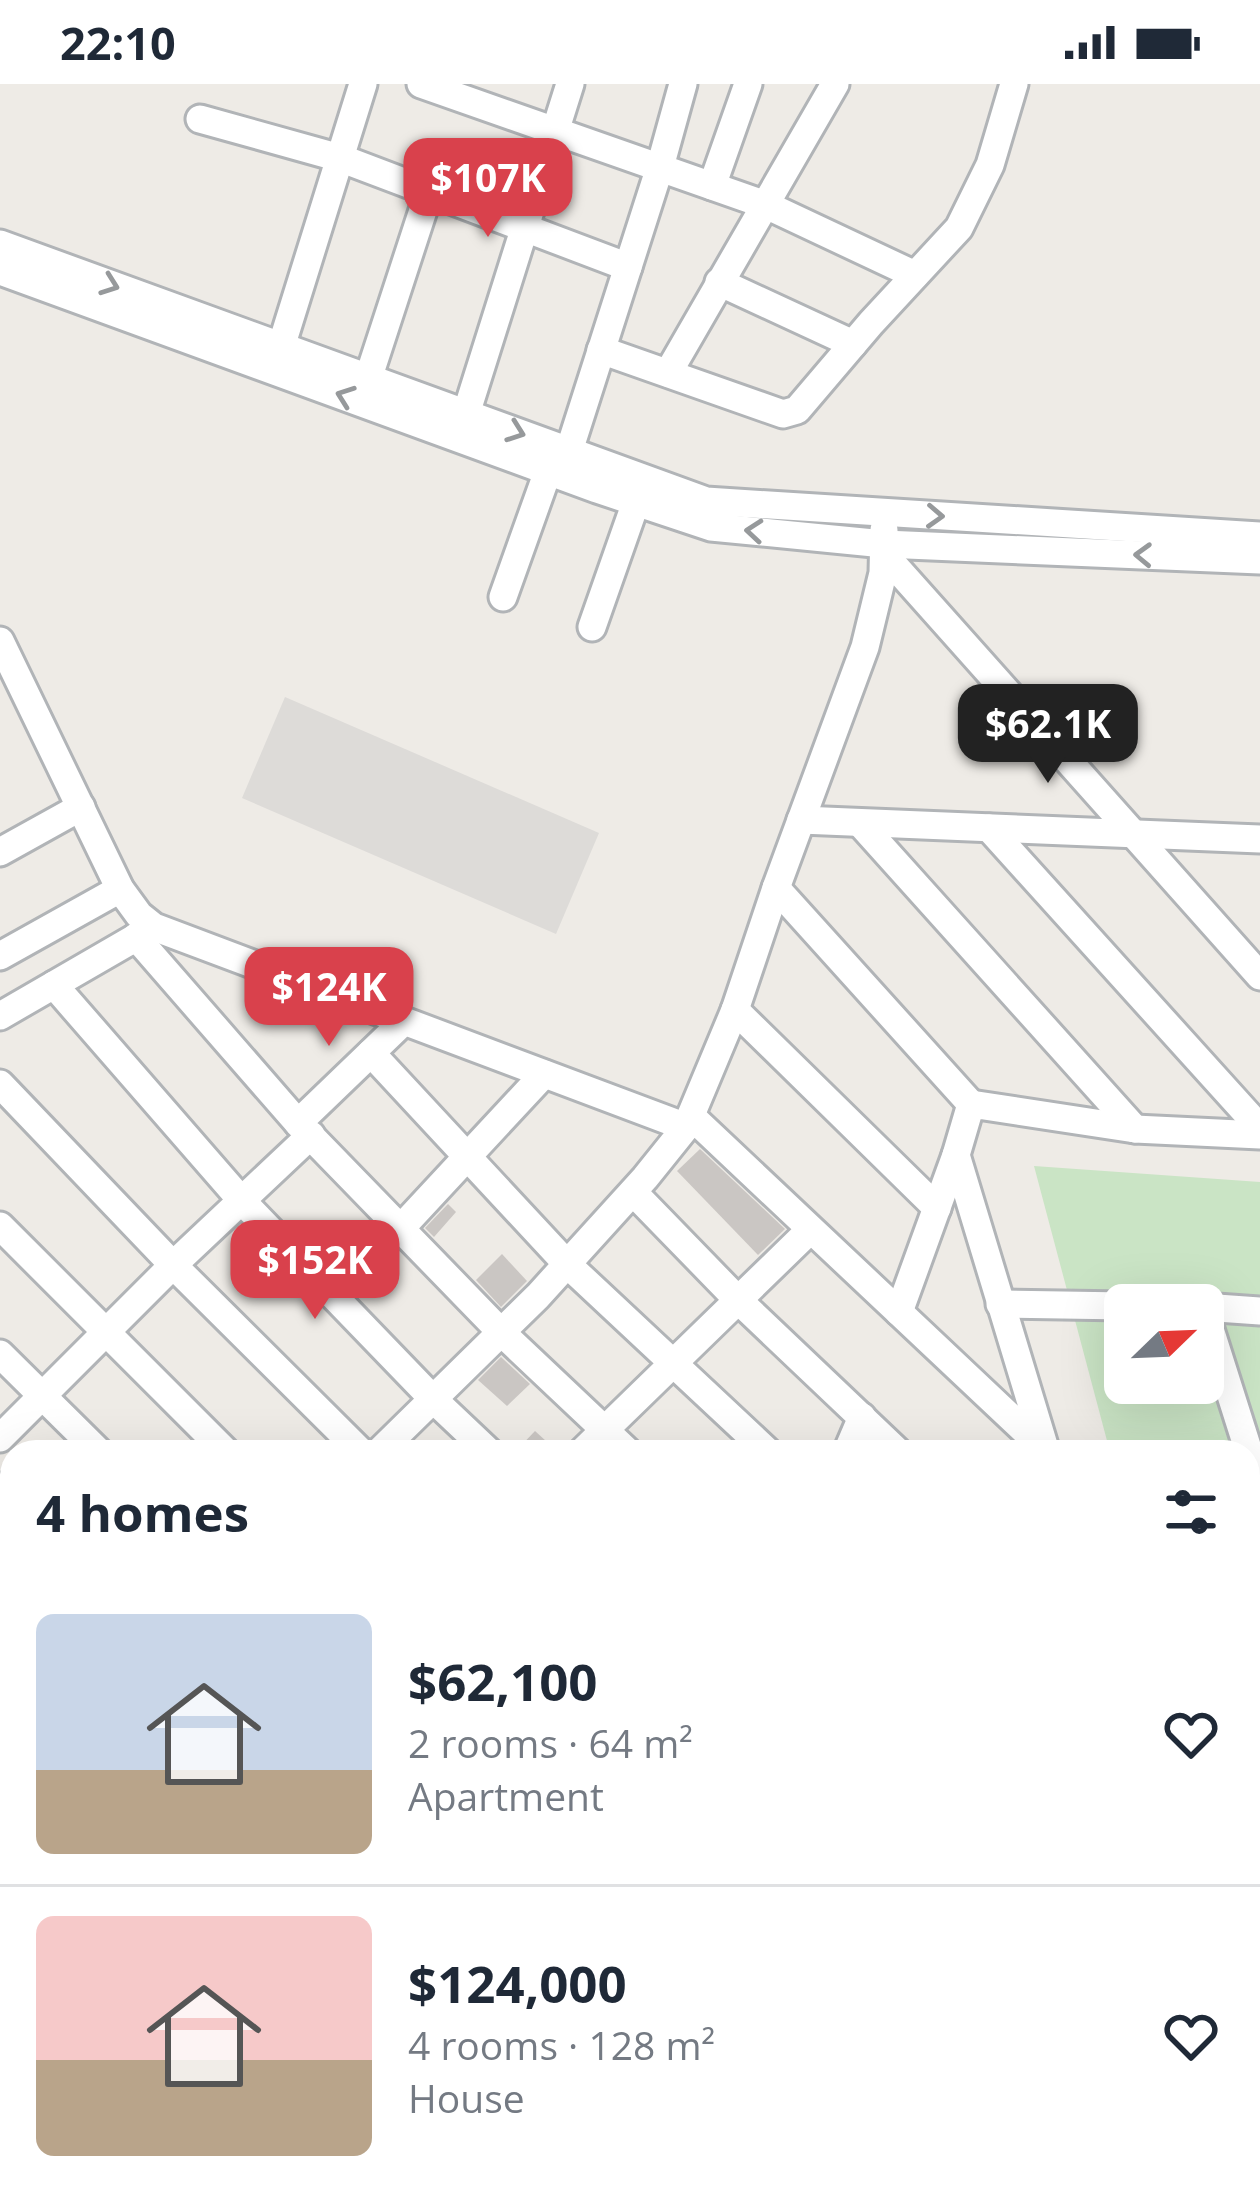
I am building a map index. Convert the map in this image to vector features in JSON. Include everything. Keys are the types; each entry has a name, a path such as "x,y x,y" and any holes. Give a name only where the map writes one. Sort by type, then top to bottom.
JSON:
{"street":[{"path":"280,347 364,84"},
{"path":"421,84 469,92 555,131 766,206 915,275"},
{"path":"466,414 570,84"},
{"path":"568,451 660,167 682,84"},
{"path":"712,186 748,84"},
{"path":"668,373 836,84"},
{"path":"601,350 790,414 804,404 959,228 991,165 1014,84"},
{"path":"200,119 340,158 628,267"},
{"path":"368,379 429,192"},
{"path":"7,268 280,347 706,501 1260,536"},
{"path":"7,268 548,471 711,527 884,549 1260,560"},
{"path":"718,282 853,344"},
{"path":"503,597 548,471"},
{"path":"592,628 635,502"},
{"path":"391,1440 567,1264 689,1122 735,1010 865,647 876,609 884,513"},
{"path":"884,549 1255,964"},
{"path":"0,641 145,932 304,1129 501,1332 616,1440"},
{"path":"0,852 81,807"},
{"path":"801,820 1260,839"},
{"path":"860,823 1135,1129"},
{"path":"989,828 1260,1131"},
{"path":"776,888 971,1104 1135,1129 1260,1131"},
{"path":"0,956 120,889"},
{"path":"0,1016 145,932 689,1122 1034,1440"},
{"path":"54,985 242,1201 476,1440"},
{"path":"735,1010 937,1208"},
{"path":"0,1438 242,1201 404,1021"},
{"path":"371,1053 567,1264 755,1440"},
{"path":"400,1228 544,1074"},
{"path":"0,1084 349,1440"},
{"path":"899,1312 971,1104"},
{"path":"956,1155 1043,1440"},
{"path":"633,1192 736,1299 886,1440"},
{"path":"0,1226 214,1440"},
{"path":"594,1440 810,1230"},
{"path":"1000,1304 1104,1306"},
{"path":"1251,1440 1203,1306 1260,1311"},
{"path":"0,1354 88,1440"},
{"path":"852,1440 862,1417"}],"shaded area":[{"path":"285,697 599,833 556,934 242,798"}],"green space":[{"path":"1034,1166 1260,1182 1260,1440 1107,1440"}],"building":[{"path":"700,1149 785,1229 758,1255 677,1171"},
{"path":"448,1204 456,1212 434,1237 425,1228"},
{"path":"502,1254 527,1281 501,1307 476,1280"},
{"path":"501,1357 530,1384 507,1406 478,1380"}]}
